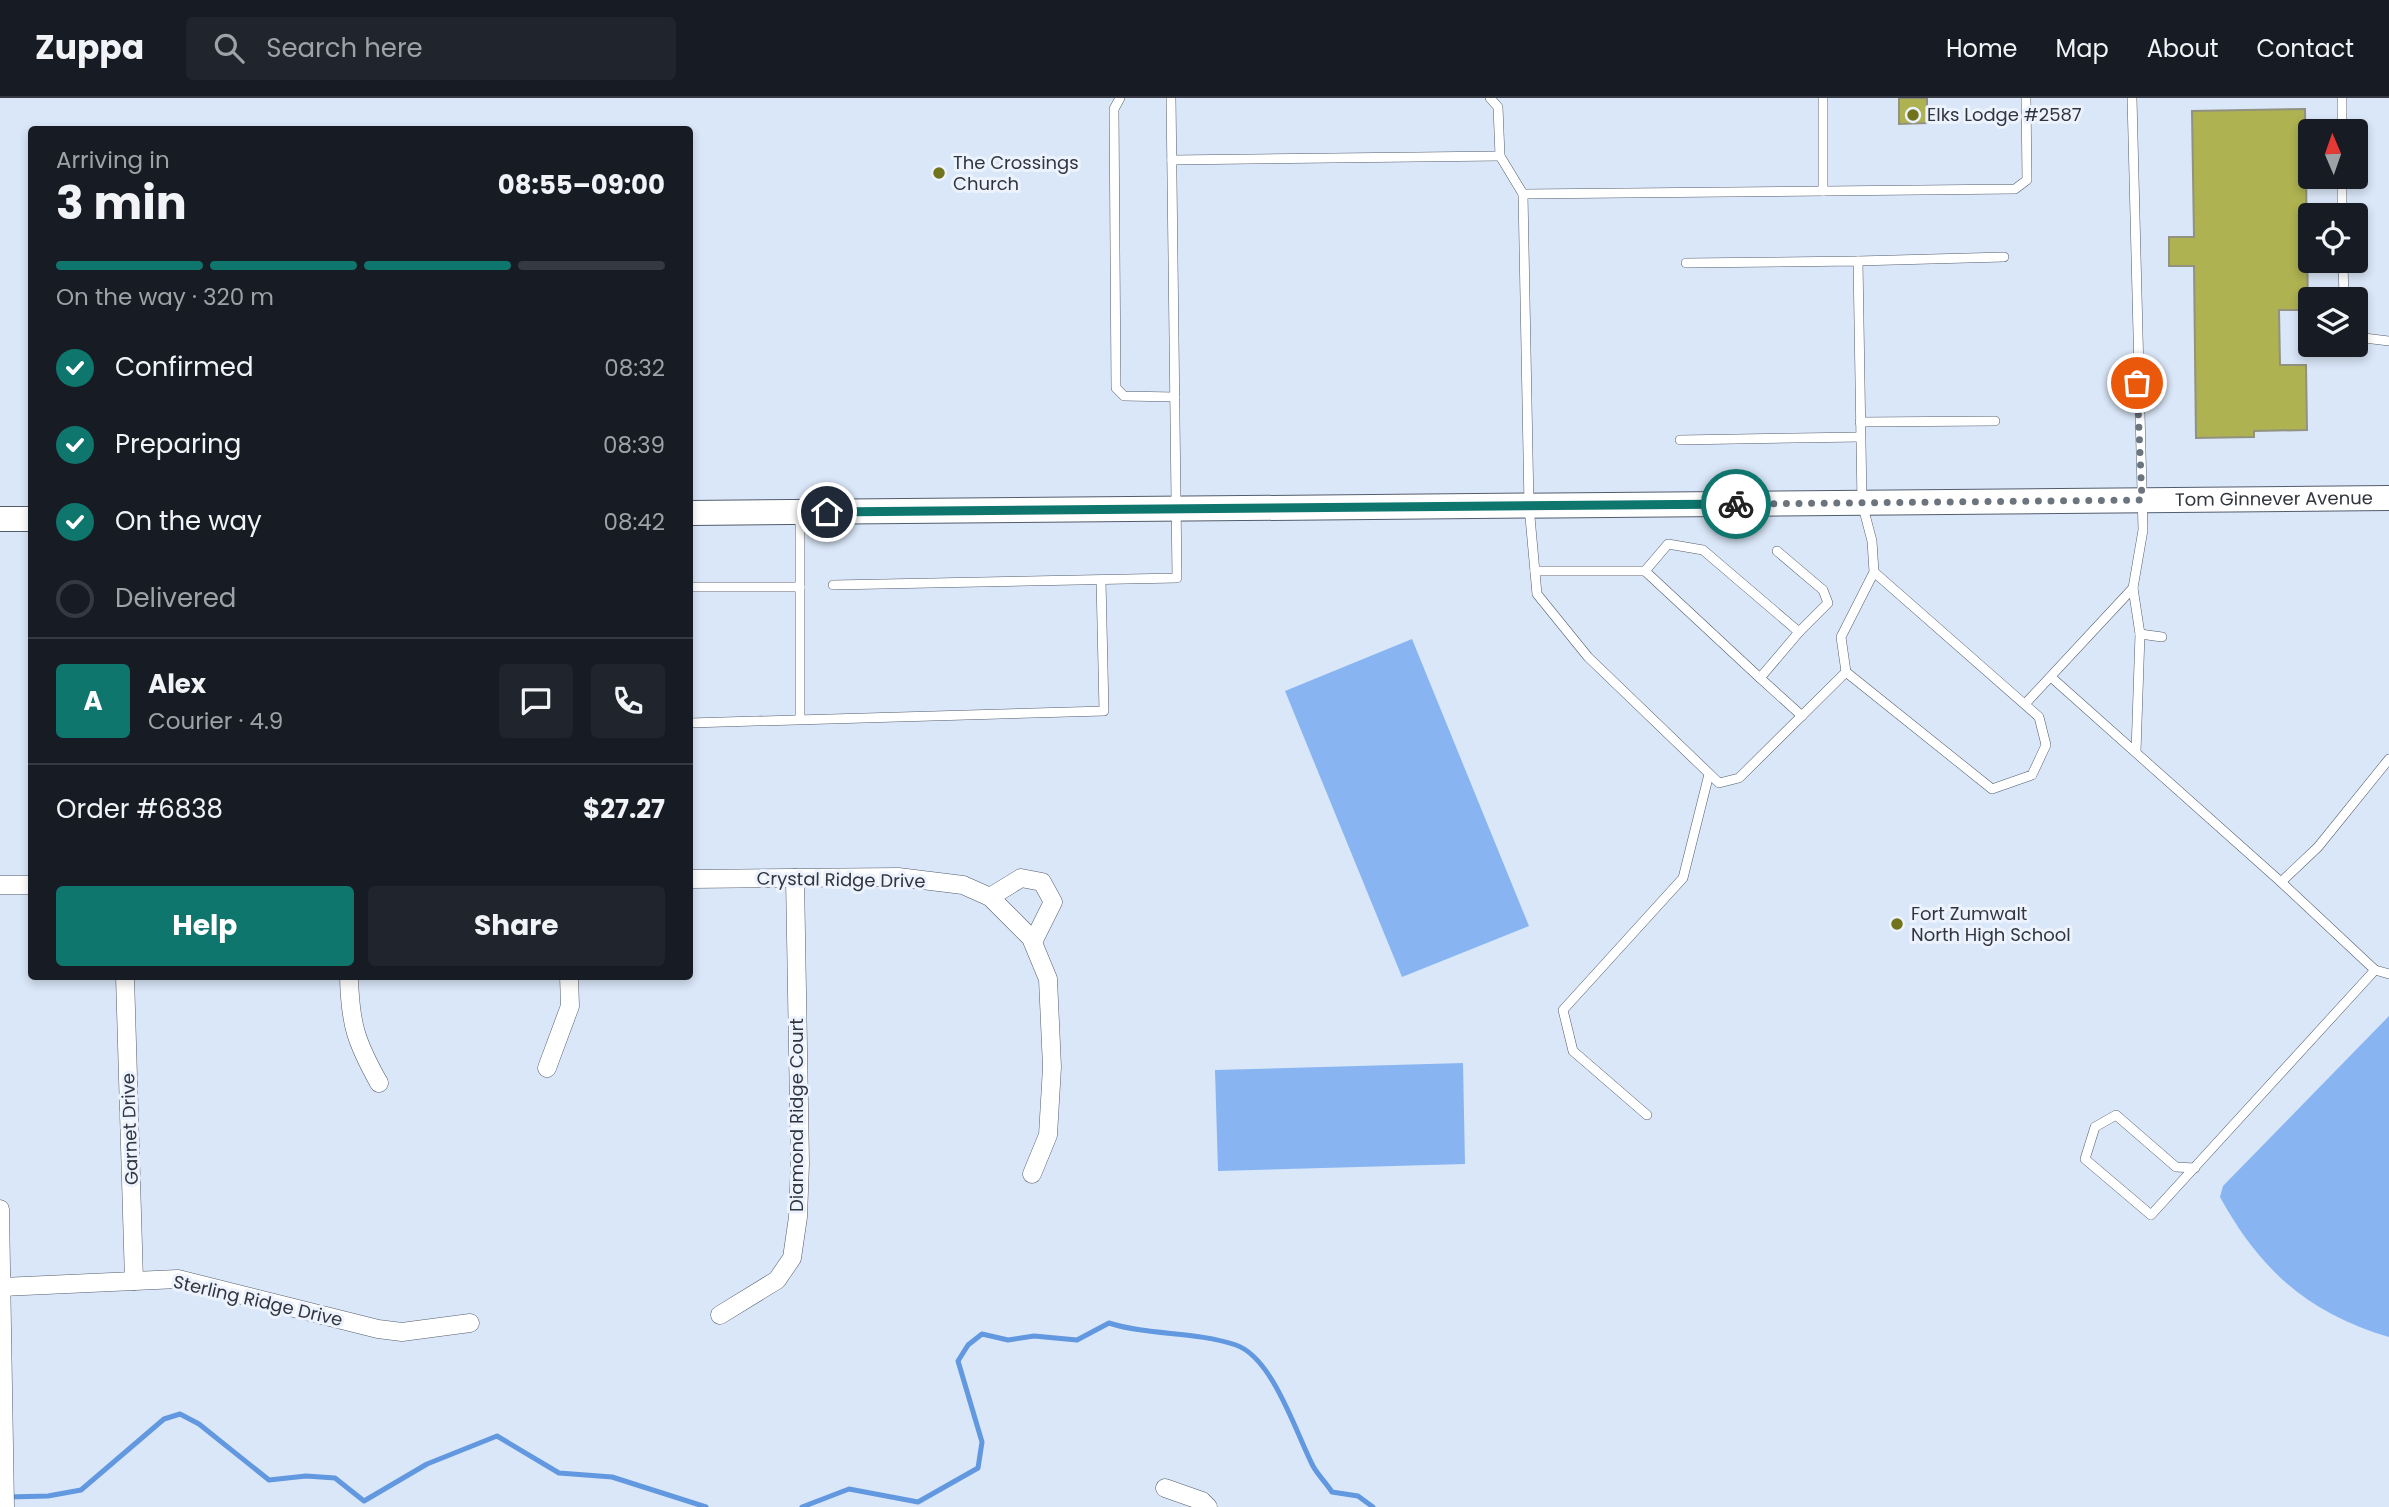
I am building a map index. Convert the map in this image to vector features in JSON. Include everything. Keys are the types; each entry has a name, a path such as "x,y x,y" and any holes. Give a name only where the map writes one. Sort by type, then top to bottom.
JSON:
{"main road":[{"name":"Tom Ginnever Avenue","path":"693,513 2389,498"},
{"path":"0,519 28,519"}],"street":[{"name":"Crystal Ridge Drive","path":"693,879 898,877 963,885 990,897 1033,942 1048,979 1052,1067 1048,1135 1032,1174"},
{"name":"Diamond Ridge Court","path":"720,1315 777,1280 792,1258 798,1217 800,1163 794,878"},
{"path":"990,897 1021,878 1042,882 1053,902 1033,942"},
{"path":"0,885 28,885"},
{"name":"Garnet Drive","path":"125,980 135,1281"},
{"path":"349,980 349,1015 359,1046 379,1083"},
{"path":"547,1068 570,1006 569,980"},
{"path":"0,1209 5,1507"},
{"name":"Sterling Ridge Drive","path":"2,1287 178,1279 402,1332 470,1323"},
{"path":"1165,1488 1202,1501 1208,1507"}],"lane":[{"path":"1120,98 1114,109 1116,388 1124,396 1175,397"},
{"path":"833,585 1177,578 1171,98"},
{"path":"1490,98 1499,107 1500,156 1523,194 1529,506 1537,594 1588,657 1719,783 1739,778 1846,672"},
{"path":"1823,98 1823,191"},
{"path":"1523,194 2015,189 2027,180 2026,98"},
{"path":"2132,98 2143,530 2133,588 2140,634 2136,752"},
{"path":"2342,98 2342,119"},
{"path":"1171,160 1500,156"},
{"path":"1686,263 2004,257"},
{"path":"1858,261 1861,503 1872,541 1874,572 1841,637 1846,672 1992,789 2032,775 2046,745 2039,717 1874,572"},
{"path":"2368,338 2389,341"},
{"path":"1860,422 1996,421"},
{"path":"1680,440 1860,437"},
{"path":"800,512 800,719"},
{"path":"1645,571 1668,544 1703,550 1799,632"},
{"path":"1760,678 1828,603 1823,590 1777,551"},
{"path":"1535,571 1645,571 1802,716"},
{"path":"693,723 1104,710 1101,580"},
{"path":"693,587 800,587"},
{"path":"2025,705 2133,588"},
{"path":"2140,634 2162,637"},
{"path":"2051,677 2281,882 2375,970 2389,974"},
{"path":"2281,882 2318,847 2389,759"},
{"path":"1647,1115 1573,1051 1563,1010 1683,878 1709,774"},
{"path":"2195,1168 2176,1167 2116,1115 2095,1127 2085,1158 2151,1215 2195,1168 2375,970"}],"shaded area":[{"path":"1412,639 1529,926 1402,977 1285,691"},
{"path":"2389,1016 2389,1337 2334,1315 2289,1285 2252,1246 2220,1197 2223,1186"},
{"path":"1463,1063 1465,1164 1218,1171 1215,1070"}],"building":[{"path":"1899,98 1927,98 1927,123 1899,124"},
{"path":"2305,109 2305,119 2298,119 2298,189 2306,189 2306,203 2298,203 2298,273 2307,273 2308,287 2298,287 2298,310 2279,310 2280,365 2306,365 2307,430 2254,431 2254,437 2196,438 2194,266 2169,266 2169,237 2194,237 2192,111"}],"waterway":[{"path":"802,1507 849,1489 918,1502 978,1468 982,1442 958,1361 968,1345 982,1334 1008,1340 1034,1336 1077,1340 1109,1323 1220,1341 1236,1345 1249,1353 1272,1380 1313,1466 1332,1492 1358,1496 1373,1507"},
{"path":"8,1497 48,1496 81,1490 164,1419 180,1414 199,1424 269,1480 306,1476 335,1478 364,1501 427,1464 497,1436 559,1473 612,1477 706,1507"}],"way so far":[{"path":"1736,504 2142,500 2137,383"}],"place":[{"name":"Elks Lodge #2587","path":"1913,115"},
{"name":"The Crossings Church","path":"939,173"},
{"name":"Fort Zumwalt North High School","path":"1897,924"}],"route":[{"path":"827,512 1736,504"}]}
